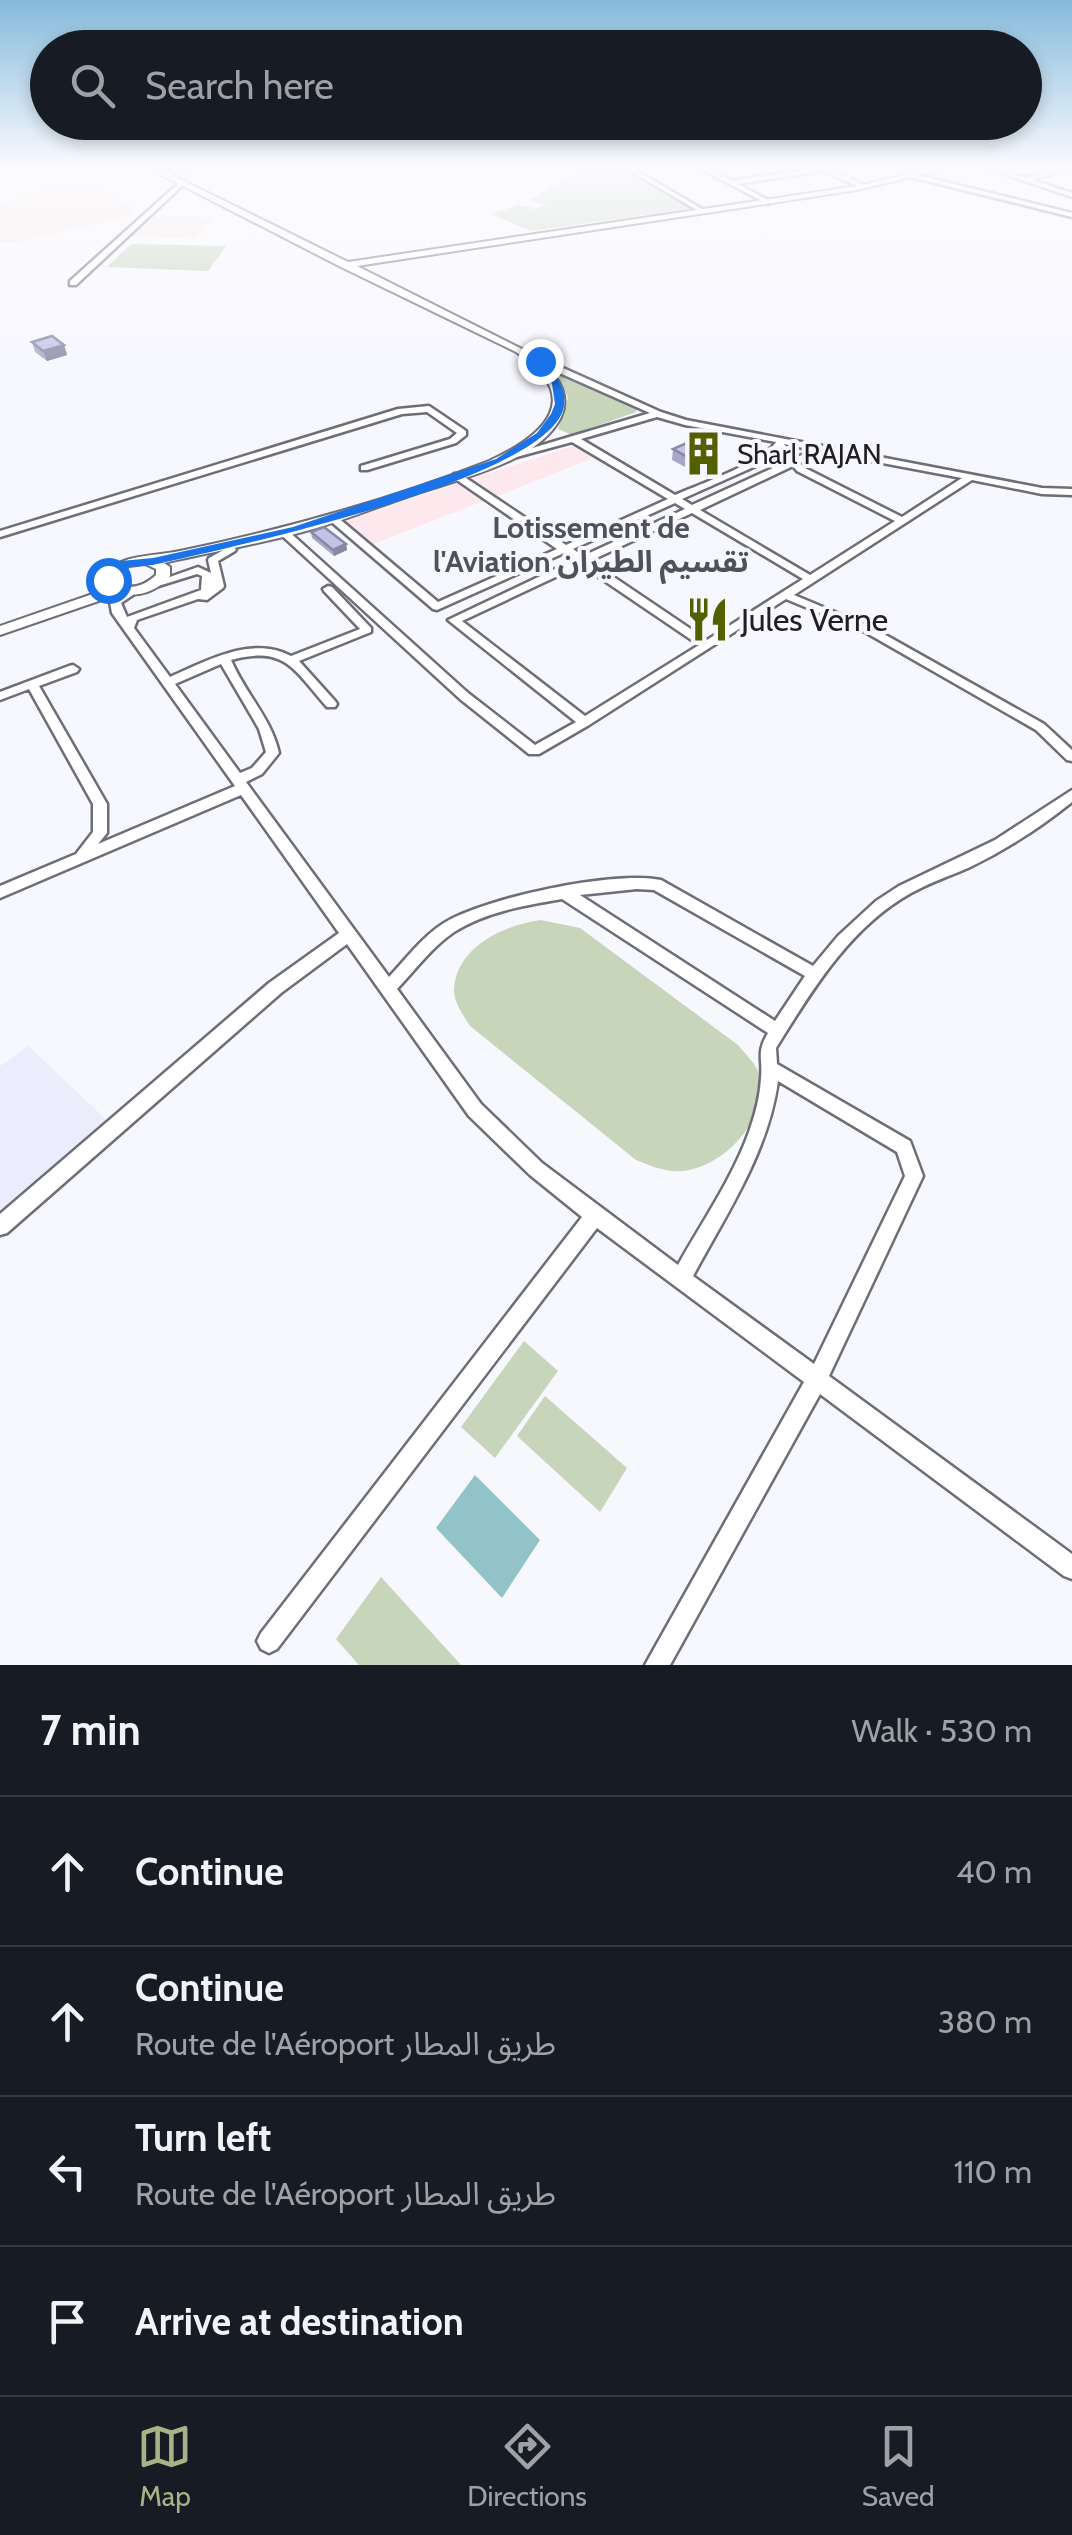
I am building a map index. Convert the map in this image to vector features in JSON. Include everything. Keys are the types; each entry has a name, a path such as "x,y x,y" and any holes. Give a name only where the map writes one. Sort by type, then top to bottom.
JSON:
{"main road":[{"path":"0,631 100,596 122,594 182,561 288,532 500,461 541,436 560,404 557,384 540,361 304,246"},
{"path":"340,264 463,246"},
{"path":"22,623 87,593 125,563 158,572 288,532"},
{"path":"109,576 109,584 122,594"}],"street":[{"path":"73,283 114,246"},
{"path":"540,361 658,414 781,444 824,448 1042,491 1072,492"},
{"path":"0,534 401,411 429,409 463,433 453,441 364,468"},
{"path":"500,461 658,414"},
{"path":"572,438 811,580"},
{"path":"781,444 792,463 902,521"},
{"path":"438,607 769,456 781,444"},
{"path":"454,620 824,448"},
{"path":"457,476 707,645"},
{"path":"288,532 451,684 534,751 972,477"},
{"path":"332,518 585,722"},
{"path":"129,627 133,622 216,590 219,578 212,564 230,550"},
{"path":"129,627 132,618 206,592 207,576 198,570 158,572"},
{"path":"290,660 367,630 328,588"},
{"path":"122,594 118,612 166,683 475,1110 536,1169 595,1215 1072,1568"},
{"path":"785,595 868,630 1040,726 1072,757"},
{"path":"166,683 260,651 290,660 330,704"},
{"path":"0,892 240,784 257,771 273,753 272,741 232,682 226,660"},
{"path":"0,696 73,669"},
{"path":"32,684 100,804 100,833 80,858"},
{"path":"682,1276 741,1173 763,1110 772,1069 768,1047 814,974 852,928 904,890 974,858 1040,820 1072,795"},
{"path":"388,988 449,928 464,920 618,883 656,884 814,974"},
{"path":"566,894 778,1031"},
{"path":"0,1226 275,988 348,935"},
{"path":"657,1665 816,1382 914,1176 904,1146 772,1069"},
{"path":"269,1640 595,1215"}],"shaded area":[{"path":"579,444 588,449 591,459 371,545 343,521"},
{"path":"28,1046 112,1125 0,1220 0,1066"}],"green space":[{"path":"129,246 226,246 208,271 107,267"},
{"path":"561,373 579,377 636,408 636,412 572,435 558,429 568,398"},
{"path":"541,920 580,928 738,1045 751,1060 760,1078 757,1109 742,1136 718,1158 682,1171 636,1160 470,1026 454,995 463,961 498,933"},
{"path":"524,1341 558,1371 495,1458 461,1427"},
{"path":"545,1396 627,1468 600,1512 517,1436"},
{"path":"381,1577 461,1665 359,1665 336,1639"}],"water":[{"path":"475,1475 540,1540 502,1598 436,1528"}],"building":[{"path":"52,336 64,345 43,351 32,342"},
{"path":"705,435 718,442 686,456 673,449"},
{"path":"324,527 346,544 333,550 311,532"}],"place":[{"name":"Sharl RAJAN","path":"704,454"},
{"name":"Jules Verne","path":"708,620"}],"district":[{"name":"Lotissement de l'Aviation تقسيم الطيران","path":"591,545"}],"route":[{"path":"108,580 125,563 153,561 296,530 500,461 541,436 556,414 560,404 557,384 540,361"}]}
